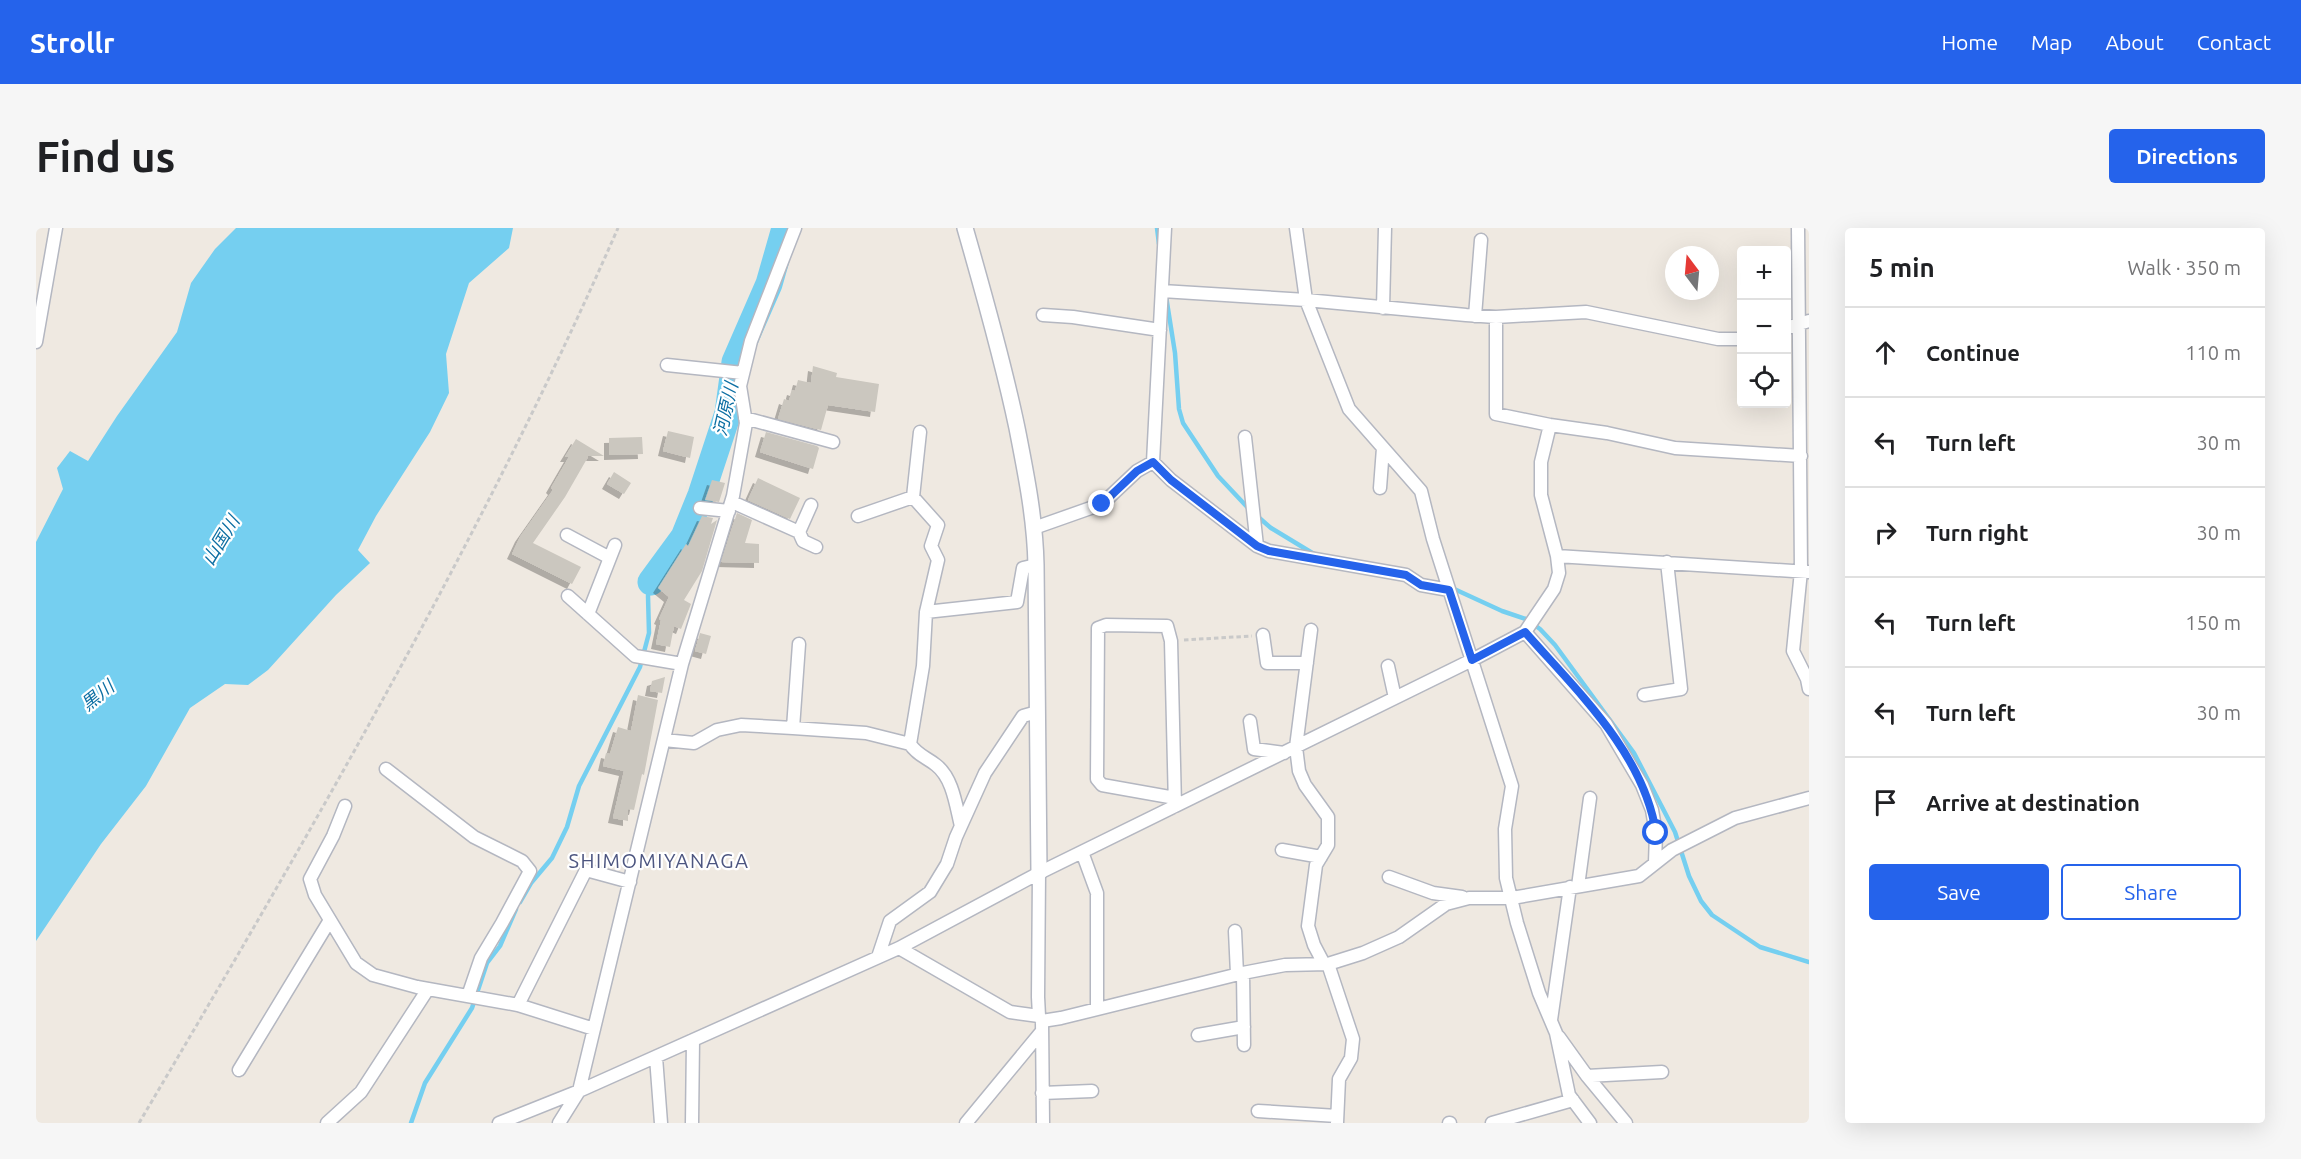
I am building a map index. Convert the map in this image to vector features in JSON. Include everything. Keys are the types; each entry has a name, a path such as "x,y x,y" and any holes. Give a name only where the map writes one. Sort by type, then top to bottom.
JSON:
{"street":[{"path":"36,342 56,228"},
{"path":"559,1123 579,1091 682,664 730,507 746,423 740,386 751,341 795,228"},
{"path":"965,228 1010,394 1034,528 1042,1123"},
{"path":"1165,228 1153,462 1171,480 1257,546 1269,551 1406,575 1421,585 1449,590"},
{"path":"1296,228 1306,300 1348,409 1421,491 1449,590 1512,786 1505,829 1506,878 1520,933 1539,993 1556,1033 1569,1095 1590,1123"},
{"path":"1383,308 1385,228"},
{"path":"1798,228 1798,325 1805,441 1801,456 1805,572 1793,651 1807,679 1809,689"},
{"path":"1475,316 1481,240"},
{"path":"1162,291 1306,300 1475,316 1586,312 1718,339 1737,339"},
{"path":"1043,315 1073,317 1160,330"},
{"path":"1496,317 1496,414 1550,425 1608,433 1675,448 1801,456"},
{"path":"667,365 743,373"},
{"path":"745,418 833,442"},
{"path":"499,1123 579,1091 900,948 1175,802 1284,753 1525,632 1554,589 1559,573 1557,556 1541,495 1541,462 1550,425"},
{"path":"920,432 913,497 938,525 931,546 938,560 926,612 923,666 910,744 916,754 937,766 946,776 961,826"},
{"path":"1245,437 1257,546"},
{"path":"1380,488 1383,448"},
{"path":"1034,528 1102,504 1137,471 1153,462"},
{"path":"858,516 913,497"},
{"path":"799,532 811,505"},
{"path":"700,508 730,507 799,532 803,541 816,547"},
{"path":"567,535 610,558"},
{"path":"588,614 615,545"},
{"path":"1557,556 1805,572"},
{"path":"1644,695 1681,689 1667,562"},
{"path":"926,612 1017,602 1023,568 1036,565"},
{"path":"568,596 634,656 682,664"},
{"path":"1106,625 1167,626 1171,641 1175,802 1102,785 1097,779 1098,628 1106,625"},
{"path":"1258,1111 1337,1120 1339,1079 1351,1058 1353,1039 1326,964 1314,945 1308,926 1316,865 1328,845 1328,817 1305,785 1299,771 1296,747 1311,630"},
{"path":"1525,632 1606,724 1642,785 1653,810 1656,833 1655,863"},
{"path":"1263,635 1268,663 1307,663"},
{"path":"793,729 799,644"},
{"path":"1388,666 1395,698"},
{"path":"878,957 890,921 930,892 946,864 985,773 1023,716 1037,712"},
{"path":"1250,721 1254,749 1284,753"},
{"path":"664,740 694,743 717,730 741,725 866,733 910,744"},
{"path":"386,769 474,837 522,861 530,871 481,958 468,996"},
{"path":"1551,1020 1590,798"},
{"path":"1389,877 1433,893 1469,898 1512,897 1639,876 1672,850 1735,818 1809,798"},
{"path":"345,806 333,836 310,879 315,895 356,963 373,975 428,989 518,1005 594,1029"},
{"path":"1282,850 1321,857"},
{"path":"1082,852 1097,893 1097,1009"},
{"path":"518,1005 586,870 630,882"},
{"path":"900,948 1010,1012 1041,1022 1240,973 1285,965 1326,964 1363,953 1399,937 1446,903 1469,898"},
{"path":"239,1070 330,920"},
{"path":"1236,931 1244,1046"},
{"path":"327,1123 361,1092 428,989"},
{"path":"966,1123 1041,1022"},
{"path":"1198,1035 1244,1027"},
{"path":"1556,1033 1587,1076 1626,1123"},
{"path":"692,1123 693,1040"},
{"path":"656,1057 661,1123"},
{"path":"1587,1076 1662,1072"},
{"path":"1042,1093 1092,1091"},
{"path":"1492,1123 1573,1100"}],"path":[{"path":"139,1123 374,714 473,532 570,338 618,228"},
{"path":"1171,641 1263,635"}],"water":[{"path":"236,228 513,228 509,248 469,283 446,354 449,393 430,432 376,516 358,550 370,563 336,595 268,670 248,685 225,684 190,708 146,786 101,844 36,941 36,542 63,489 57,468 70,451 88,461 177,332 191,283 215,249"}],"building":[{"path":"813,366 837,373 836,377 879,384 875,412 828,405 821,430 778,419 784,399 789,401 798,380 811,383"},
{"path":"668,431 694,437 690,458 663,451"},
{"path":"766,432 817,446 819,448 813,469 760,452"},
{"path":"642,437 643,454 609,455 609,438"},
{"path":"576,439 604,456 587,456 565,497 533,543 581,567 572,584 512,554 520,537 553,490 551,488 569,457 565,457"},
{"path":"614,472 631,483 624,494 607,484"},
{"path":"758,478 800,498 790,519 748,500"},
{"path":"712,480 725,483 719,502 705,500"},
{"path":"737,513 752,520 745,543 759,544 759,563 721,562"},
{"path":"702,516 713,518 711,524 717,520 702,571 684,600 691,604 681,629 674,626 670,647 656,644 661,620 659,619 669,597 658,588 686,544 688,546"},
{"path":"700,633 711,636 706,654 695,651"},
{"path":"665,677 662,693 650,691 652,681"},
{"path":"638,695 658,700 644,775 642,774 634,810 628,809 628,821 613,818 624,771 603,766 606,753 610,754 618,727 631,731"}],"waterway":[{"name":"河原川","path":"651,582 684,537 701,495 728,413 735,362 769,284 785,228"},
{"path":"1157,228 1159,244"},
{"path":"1166,296 1175,353 1179,409 1183,423 1218,476 1250,510"},
{"path":"1256,515 1271,528 1314,554"},
{"path":"520,902 531,883 552,858 567,827 579,786 640,667 649,633 648,596 651,582"},
{"path":"1452,588 1502,611 1526,619 1540,629 1555,645 1634,753 1675,832 1689,876 1701,901 1712,915 1760,947 1809,962"},
{"path":"411,1123 425,1083 472,1008 487,963 500,946 516,909"}],"district":[{"name":"SHIMOMIYANAGA","path":"659,860"}],"route":[{"path":"1102,504 1137,471 1153,462 1171,480 1257,546 1269,551 1406,575 1421,585 1449,590 1472,660 1525,632 1606,724 1642,785 1653,810 1656,833"}],"water label":[{"name":"山国川","path":"220,540"},
{"name":"黒川","path":"97,695"}]}
